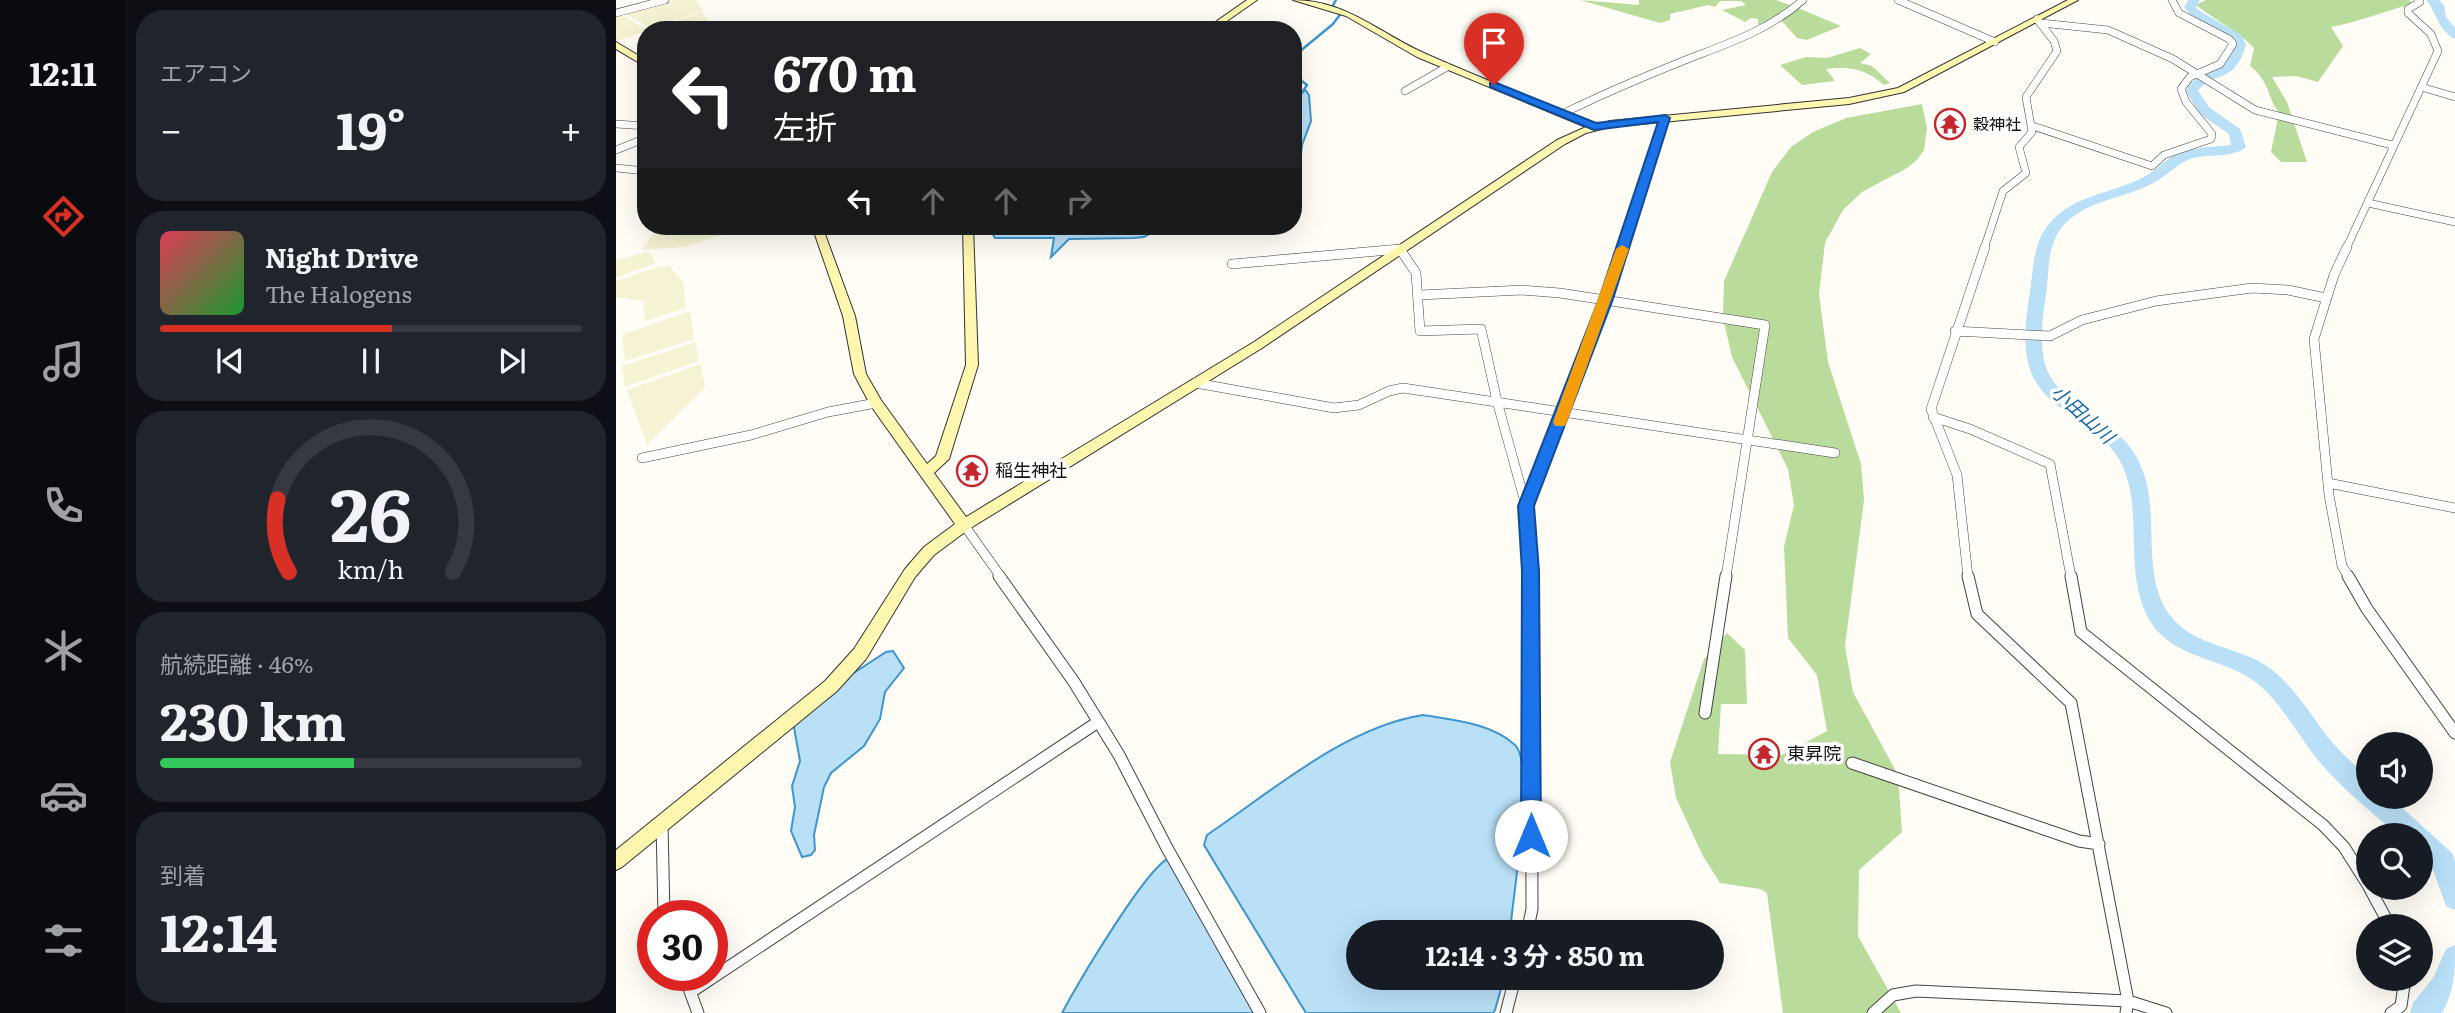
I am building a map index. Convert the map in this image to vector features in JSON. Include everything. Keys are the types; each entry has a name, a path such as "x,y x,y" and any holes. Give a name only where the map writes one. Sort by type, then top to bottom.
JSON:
{"street":[{"path":"616,13 665,0"},
{"path":"1222,21 1253,0"},
{"path":"1297,0 1323,3 1349,14 1420,55 1594,127"},
{"path":"1564,113 1625,84 1727,44 1777,19 1803,0"},
{"path":"1898,0 1995,42"},
{"path":"616,861 831,685 860,654 910,573 929,551 964,525 1196,383 1561,142 1594,127 1874,97 1914,85 2039,21 2074,0"},
{"path":"2033,126 2062,133 2106,154 2152,166 2157,159 2171,152 2211,139 2212,134 2207,124 2182,99 2180,89 2183,83 2197,73 2220,64 2232,44 2229,39 2179,13 2172,0"},
{"path":"2418,0 2420,2 2408,9 2407,13 2431,34 2438,51 2392,145 2326,298 2314,339 2328,483 2342,566 2367,609 2455,733"},
{"path":"2039,21 2108,30 2154,49 2263,113 2392,145"},
{"path":"2039,21 2054,41 2057,51 2026,97 2025,105 2033,126 2032,132 2019,147 2026,173 2003,191 1931,409 1957,475 1970,591 1977,614 2071,703 2127,1007"},
{"path":"616,45 637,58"},
{"path":"1405,91 1447,67"},
{"path":"2421,87 2455,97"},
{"path":"1526,506 1606,299 1665,118"},
{"path":"616,124 637,125"},
{"path":"616,149 637,141"},
{"path":"616,156 633,142"},
{"path":"616,168 635,168"},
{"path":"2368,202 2455,222"},
{"path":"820,235 849,316 860,374 876,403 1074,682 1119,755 1167,848 1260,1013"},
{"path":"927,472 942,459 972,365 968,235"},
{"path":"1232,264 1400,249"},
{"path":"1400,249 1416,273 1420,295 1420,331 1481,329 1497,401 1526,506 1531,571 1532,909 1530,920"},
{"path":"1955,331 2050,336 2082,320 2156,301 2252,288 2288,289 2326,298"},
{"path":"1420,295 1522,290 1606,299 1765,325 1705,713"},
{"path":"1196,383 1334,408 1359,405 1389,391 1403,388 1835,453"},
{"path":"642,458 751,435 828,412 876,403"},
{"path":"1933,417 1970,429 2050,464 2081,632 2323,825 2344,847 2356,866"},
{"path":"2328,483 2455,508"},
{"path":"698,1013 691,992 1097,722"},
{"path":"1852,763 2080,841 2099,844"},
{"path":"662,824 664,900"},
{"path":"1506,1013 1513,990"},
{"path":"1873,1013 1893,995 1916,991 2127,1007 2166,1013"},
{"path":"2391,1013 2401,1006 2403,991"}],"shaded area":[{"path":"670,0 696,0 703,11 672,21 638,21 624,13"},
{"path":"702,12 709,21 676,21"},
{"path":"620,14 637,24 637,34 616,42 616,15"},
{"path":"652,235 722,235 685,247 641,250"},
{"path":"650,253 656,263 616,278 616,260"},
{"path":"669,266 683,282 686,308 645,321 643,301 616,297 616,281"},
{"path":"690,311 694,339 625,361 622,335"},
{"path":"695,342 699,361 625,387 622,366"},
{"path":"701,364 705,388 647,445 627,390"}],"green space":[{"path":"1580,0 1639,5 1639,0 1776,0 1792,6 1758,25 1758,19 1751,18 1745,22 1722,10 1746,5 1741,1 1720,1 1715,7 1708,5 1670,14 1670,20 1660,23"},
{"path":"2206,0 2409,0 2412,4 2331,27 2343,46 2318,82 2296,76 2272,77 2287,102 2307,162 2281,162 2271,152 2279,113 2265,83 2250,66 2254,48 2196,5"},
{"path":"1798,8 1841,26 1807,40 1797,38 1781,20"},
{"path":"1860,48 1871,54 1860,63 1872,66 1890,83 1884,85 1864,72 1843,68 1826,69 1835,81 1802,85 1780,65 1806,57 1827,58"},
{"path":"1922,104 1927,128 1924,150 1907,168 1862,192 1843,210 1825,243 1819,294 1828,362 1861,464 1864,500 1845,646 1853,692 1898,775 1902,832 1859,870 1858,936 1901,1013 1783,1013 1767,893 1760,889 1720,883 1703,856 1676,798 1670,762 1704,659 1727,633 1745,650 1747,704 1721,704 1718,754 1782,755 1827,731 1817,675 1788,638 1784,547 1794,505 1788,469 1732,357 1723,318 1724,281 1772,172 1791,147 1813,132 1846,118"}],"water":[{"path":"1302,90 1309,95 1311,121 1302,145"},
{"path":"993,235 1147,235 1133,238 1069,239 1051,257 1054,238 995,238"},
{"path":"893,651 904,668 885,692 880,719 864,746 831,773 824,787 814,835 815,850 811,855 802,857 791,831 795,807 792,786 800,761 793,722 846,678 886,652"},
{"path":"1423,715 1459,721 1484,727 1515,745 1521,758 1523,805 1511,920 1346,920 1346,990 1501,990 1493,1013 1306,1013 1204,845 1207,835 1310,763 1365,733"},
{"path":"1169,858 1262,1013 1062,1013 1129,904 1144,883"}],"waterway":[{"path":"1332,7 1336,0"},
{"name":"小田山川","path":"2194,0 2190,7 2194,12 2237,38 2240,45 2226,70 2198,82 2192,91 2205,111 2235,132 2239,147 2181,157 2147,181 2082,205 2060,220 2048,239 2042,264 2035,317 2037,361 2042,377 2050,389 2108,434 2129,460 2136,477 2139,496 2145,578 2158,615 2168,628 2192,645 2250,667 2272,683 2331,758 2356,782"},
{"path":"2432,0 2440,7 2440,18 2455,35"},
{"path":"1302,50 1333,24 1342,12"},
{"path":"1302,81 1307,85 1302,93"},
{"name":"小田山川","path":"2386,809 2403,823"},
{"name":"小田山川","path":"2433,852 2443,862 2455,897"},
{"name":"小田山川","path":"2423,1013 2443,988 2455,958"}],"slow traffic":[{"path":"1560,422 1622,249"}],"place":[{"name":"穀神社","path":"1950,124"},
{"name":"稲生神社","path":"972,471"},
{"name":"東昇院","path":"1764,754"}],"route":[{"path":"1494,85 1594,127 1665,118 1606,299 1526,506 1531,571 1531,836"}]}
